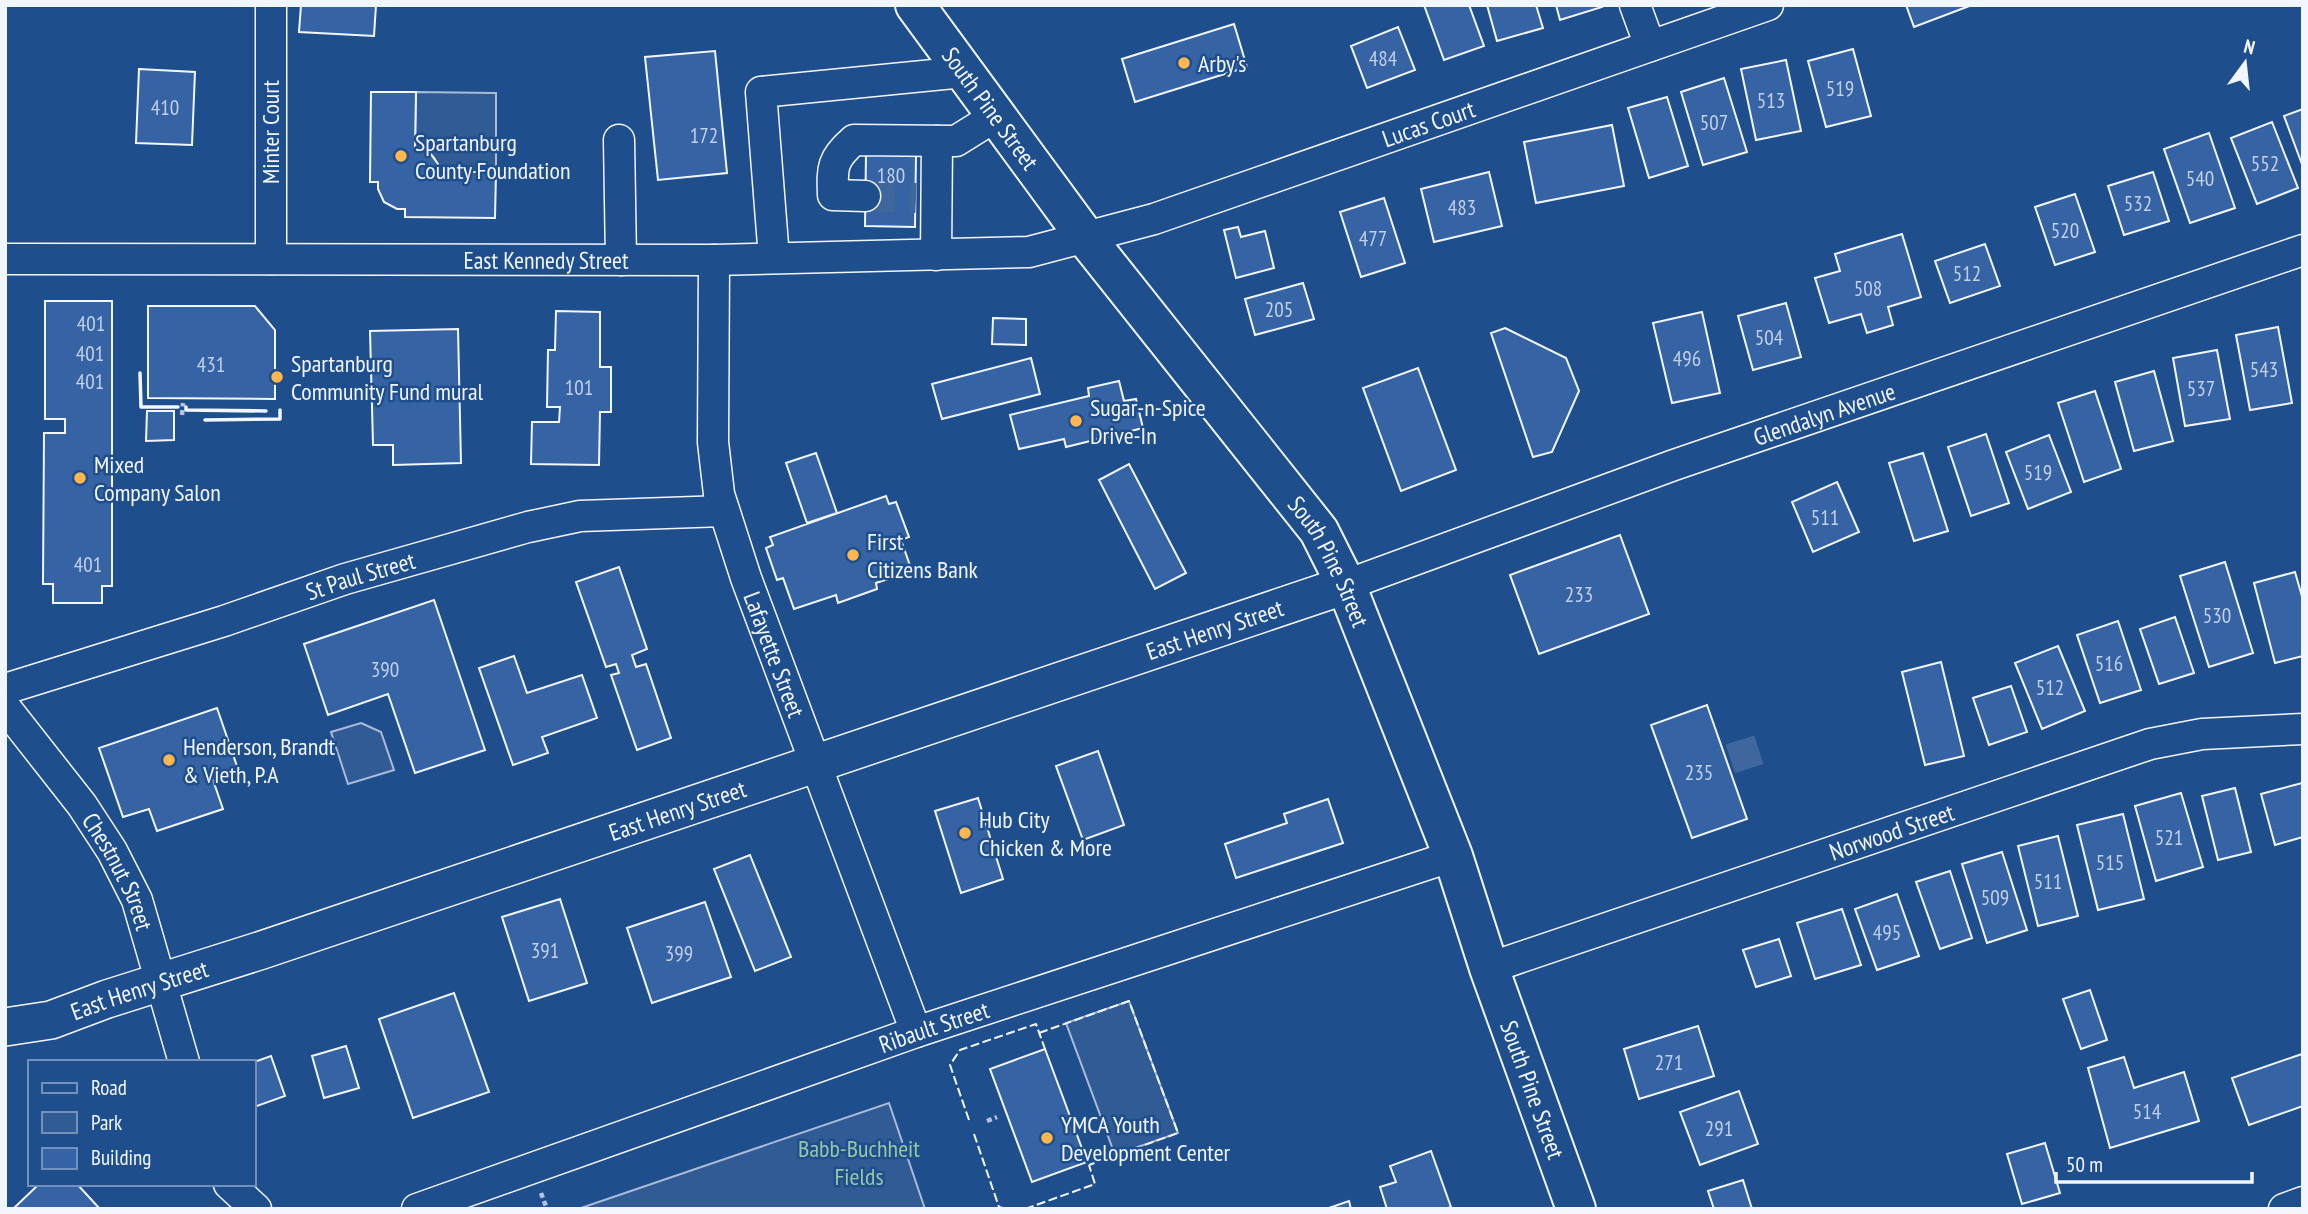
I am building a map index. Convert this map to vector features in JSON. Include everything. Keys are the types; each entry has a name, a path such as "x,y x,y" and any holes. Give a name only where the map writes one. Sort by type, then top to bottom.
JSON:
{"highway":[{"name":"South Pine Street","path":"915,5 1086,238 1319,531 1346,585 1453,856 1489,968 1576,1209"}],"main road":[{"name":"East Henry Street","path":"5,1027 51,1020 1346,585"}],"street":[{"name":"Minter Court","path":"271,5 271,259"},
{"path":"1635,5 1650,46"},
{"name":"Lucas Court","path":"1086,238 1154,219 1768,5"},
{"path":"774,258 761,92 964,72"},
{"path":"865,196 833,195 832,169 839,153 854,140 956,141 996,116"},
{"path":"619,140 621,260"},
{"path":"936,255 926,198 937,141"},
{"name":"East Kennedy Street","path":"5,259 714,260 1029,252 1086,238"},
{"name":"Glendalyn Avenue","path":"1346,585 1674,465 2303,250"},
{"name":"Lafayette Street","path":"714,260 713,442 724,511 804,735 817,762 916,1032"},
{"name":"St Paul Street","path":"5,689 224,621 345,579 528,527 580,516 724,511"},
{"name":"Chestnut Street","path":"5,707 82,805 112,851 136,900 183,1060"},
{"name":"Norwood Street","path":"1489,968 2150,744 2202,734 2303,729"},
{"name":"Ribault Street","path":"417,1209 916,1032 1453,856"},
{"path":"231,1186 256,1209"},
{"path":"2284,1209 2303,1202"}],"path":[{"path":"182,415 183,403"},
{"path":"987,1121 997,1117"},
{"path":"539,1189 547,1209"}],"green space":[{"path":"416,92 496,93 496,172 438,172 432,155 415,149"},
{"path":"361,723 381,732 394,770 348,784 331,732"},
{"path":"1129,1001 1178,1133 1115,1155 1066,1023"},
{"name":"Babb-Buchheit Fields","path":"889,1103 925,1209 578,1209"}],"building":[{"path":"301,5 376,5 374,36 299,32"},
{"path":"1424,5 1469,5 1484,46 1444,60"},
{"path":"1487,5 1536,5 1543,28 1497,41"},
{"path":"1556,5 1601,5 1602,7 1560,20"},
{"path":"1906,5 1972,5 1914,27"},
{"name":"Arby's","path":"1234,24 1247,67 1135,102 1122,59"},
{"path":"1398,27 1415,70 1367,88 1351,46"},
{"path":"1853,49 1871,116 1826,127 1808,61"},
{"path":"715,51 727,173 658,180 645,57"},
{"path":"1786,60 1801,131 1756,140 1741,69"},
{"path":"139,69 195,72 192,145 136,143"},
{"path":"1724,78 1747,152 1703,165 1681,92"},
{"name":"Spartanburg County Foundation","path":"371,92 416,92 415,149 430,153 438,164 438,172 496,172 495,218 405,217 405,209 397,209 384,202 378,182 370,182"},
{"path":"1667,97 1688,166 1649,178 1628,108"},
{"path":"2303,109 2303,167 2284,116"},
{"path":"2272,122 2298,188 2257,204 2231,138"},
{"path":"1612,125 1624,186 1536,203 1524,142"},
{"path":"2209,133 2235,208 2190,223 2164,149"},
{"path":"866,154 916,155 915,227 865,226"},
{"path":"1489,172 1502,226 1434,242 1421,189"},
{"path":"2153,172 2169,221 2124,235 2108,186"},
{"path":"2075,194 2095,252 2055,265 2035,207"},
{"path":"1384,198 1405,263 1361,277 1340,212"},
{"path":"1238,227 1241,237 1265,231 1274,268 1236,278 1224,230"},
{"path":"1902,234 1921,297 1888,307 1893,325 1867,333 1861,314 1829,323 1815,278 1840,271 1835,254"},
{"path":"1985,244 2000,286 1950,303 1935,261"},
{"path":"1303,283 1314,319 1255,335 1245,299"},
{"path":"45,301 112,301 112,586 102,586 102,603 53,603 53,584 43,584 44,433 65,433 65,419 45,419"},
{"path":"1786,303 1801,357 1753,370 1738,316"},
{"path":"148,306 255,306 275,330 275,399 148,398"},
{"path":"556,311 600,312 600,367 611,367 611,412 600,412 599,465 531,464 532,422 559,422 560,407 547,407 548,350 555,350"},
{"path":"1702,312 1720,393 1672,403 1653,323"},
{"path":"993,318 1026,319 1026,345 992,344"},
{"path":"2278,327 2292,403 2250,410 2236,335"},
{"path":"1505,328 1566,358 1579,391 1552,452 1533,457 1491,333"},
{"path":"458,329 461,463 393,465 393,445 373,445 370,331"},
{"path":"2217,350 2230,419 2185,426 2173,358"},
{"path":"1031,358 1040,394 942,419 932,384"},
{"path":"1418,368 1456,470 1401,491 1363,388"},
{"path":"2154,371 2173,441 2134,451 2115,382"},
{"name":"Sugar-n-Spice Drive-In","path":"1119,381 1124,401 1136,399 1143,428 1066,447 1064,439 1019,449 1010,415 1089,396 1088,388"},
{"path":"2095,391 2121,469 2084,482 2058,403"},
{"path":"147,411 174,411 174,440 146,441"},
{"path":"1986,434 2009,503 1971,516 1948,447"},
{"path":"2049,435 2071,492 2028,509 2006,452"},
{"path":"816,453 837,513 807,523 786,463"},
{"path":"1923,453 1948,531 1914,541 1889,463"},
{"path":"1129,464 1186,573 1155,589 1099,480"},
{"path":"1837,482 1859,532 1813,552 1792,502"},
{"path":"886,496 889,504 896,502 909,537 901,540 912,571 876,583 877,589 838,603 836,595 794,609 783,578 777,580 766,548 773,545 770,537"},
{"path":"1620,535 1649,614 1539,654 1510,575"},
{"path":"2225,562 2253,653 2209,667 2180,576"},
{"path":"619,567 647,649 632,655 636,667 646,664 671,738 637,750 611,675 619,673 616,664 606,667 576,582"},
{"path":"2295,572 2303,600 2303,656 2275,663 2254,583"},
{"path":"434,600 485,750 415,773 388,694 328,715 304,644"},
{"path":"2175,617 2194,673 2159,684 2140,629"},
{"path":"2118,621 2141,690 2100,703 2077,635"},
{"path":"2058,646 2085,711 2042,729 2015,663"},
{"path":"514,656 527,693 582,675 597,718 542,737 548,753 513,765 479,668"},
{"path":"1941,662 1964,756 1925,765 1902,672"},
{"path":"2011,686 2027,732 1989,745 1973,698"},
{"path":"1707,705 1747,819 1692,838 1651,725"},
{"name":"Henderson, Brandt & Vieth, P.A","path":"217,708 239,772 213,780 223,809 157,831 149,809 123,817 99,748"},
{"path":"1098,751 1124,825 1083,840 1056,766"},
{"path":"2302,783 2303,837 2275,845 2261,794"},
{"path":"2235,788 2251,852 2218,860 2202,796"},
{"path":"2181,793 2203,867 2156,881 2135,806"},
{"path":"978,798 1003,879 961,893 935,811"},
{"path":"1328,799 1343,843 1236,878 1225,844 1287,823 1284,814"},
{"path":"2123,814 2144,899 2098,910 2077,825"},
{"path":"2058,836 2078,916 2038,926 2018,846"},
{"path":"2002,852 2027,930 1987,943 1962,864"},
{"path":"750,855 791,957 755,971 714,869"},
{"path":"1950,871 1972,938 1940,949 1916,882"},
{"path":"1897,894 1919,956 1877,970 1855,909"},
{"path":"560,899 587,983 529,1001 502,917"},
{"path":"705,902 731,977 652,1003 627,928"},
{"path":"1842,909 1861,965 1815,979 1797,923"},
{"path":"1779,939 1791,976 1756,987 1743,950"},
{"path":"2090,990 2107,1040 2081,1049 2063,999"},
{"path":"454,993 489,1092 413,1118 379,1019"},
{"path":"1698,1026 1714,1076 1639,1099 1624,1049"},
{"path":"346,1046 359,1088 324,1098 312,1056"},
{"name":"YMCA Youth Development Center","path":"1045,1049 1087,1162 1032,1182 990,1069"},
{"path":"2302,1054 2303,1106 2249,1125 2232,1078"},
{"path":"271,1056 285,1096 256,1106 256,1061"},
{"path":"2124,1057 2134,1088 2184,1072 2199,1121 2110,1148 2088,1068"},
{"path":"1739,1091 1758,1144 1700,1165 1680,1112"},
{"path":"2045,1143 2060,1193 2022,1204 2007,1154"},
{"path":"1431,1151 1451,1207 1387,1209 1380,1187 1396,1182 1390,1166"},
{"path":"1743,1180 1752,1209 1714,1209 1708,1191"},
{"path":"37,1186 79,1186 100,1209 13,1209"},
{"path":"1349,1201 1351,1209 1326,1209"}],"tunnel":[{"path":"865,196 916,198"},
{"path":"1740,740 1750,771"}],"fence":[{"path":"1039,1033 1129,1001 1178,1133 1089,1165"},
{"path":"969,1120 950,1065 960,1050 1036,1024 1045,1049"},
{"path":"974,1134 999,1207 1007,1209"},
{"path":"1025,1209 1095,1184 1089,1165"}],"wall":[{"path":"140,373 141,407 178,407"},
{"path":"186,407 186,410 266,411"},
{"path":"205,420 280,419 280,410"}],"place":[{"name":"Arby's","path":"1184,63"},
{"name":"Spartanburg County Foundation","path":"401,156"},
{"name":"Spartanburg Community Fund mural","path":"277,377"},
{"name":"Sugar-n-Spice Drive-In","path":"1076,421"},
{"name":"Mixed Company Salon","path":"80,478"},
{"name":"First Citizens Bank","path":"853,555"},
{"name":"Henderson, Brandt & Vieth, P.A","path":"169,760"},
{"name":"Hub City Chicken & More","path":"965,833"},
{"name":"YMCA Youth Development Center","path":"1047,1138"}]}
